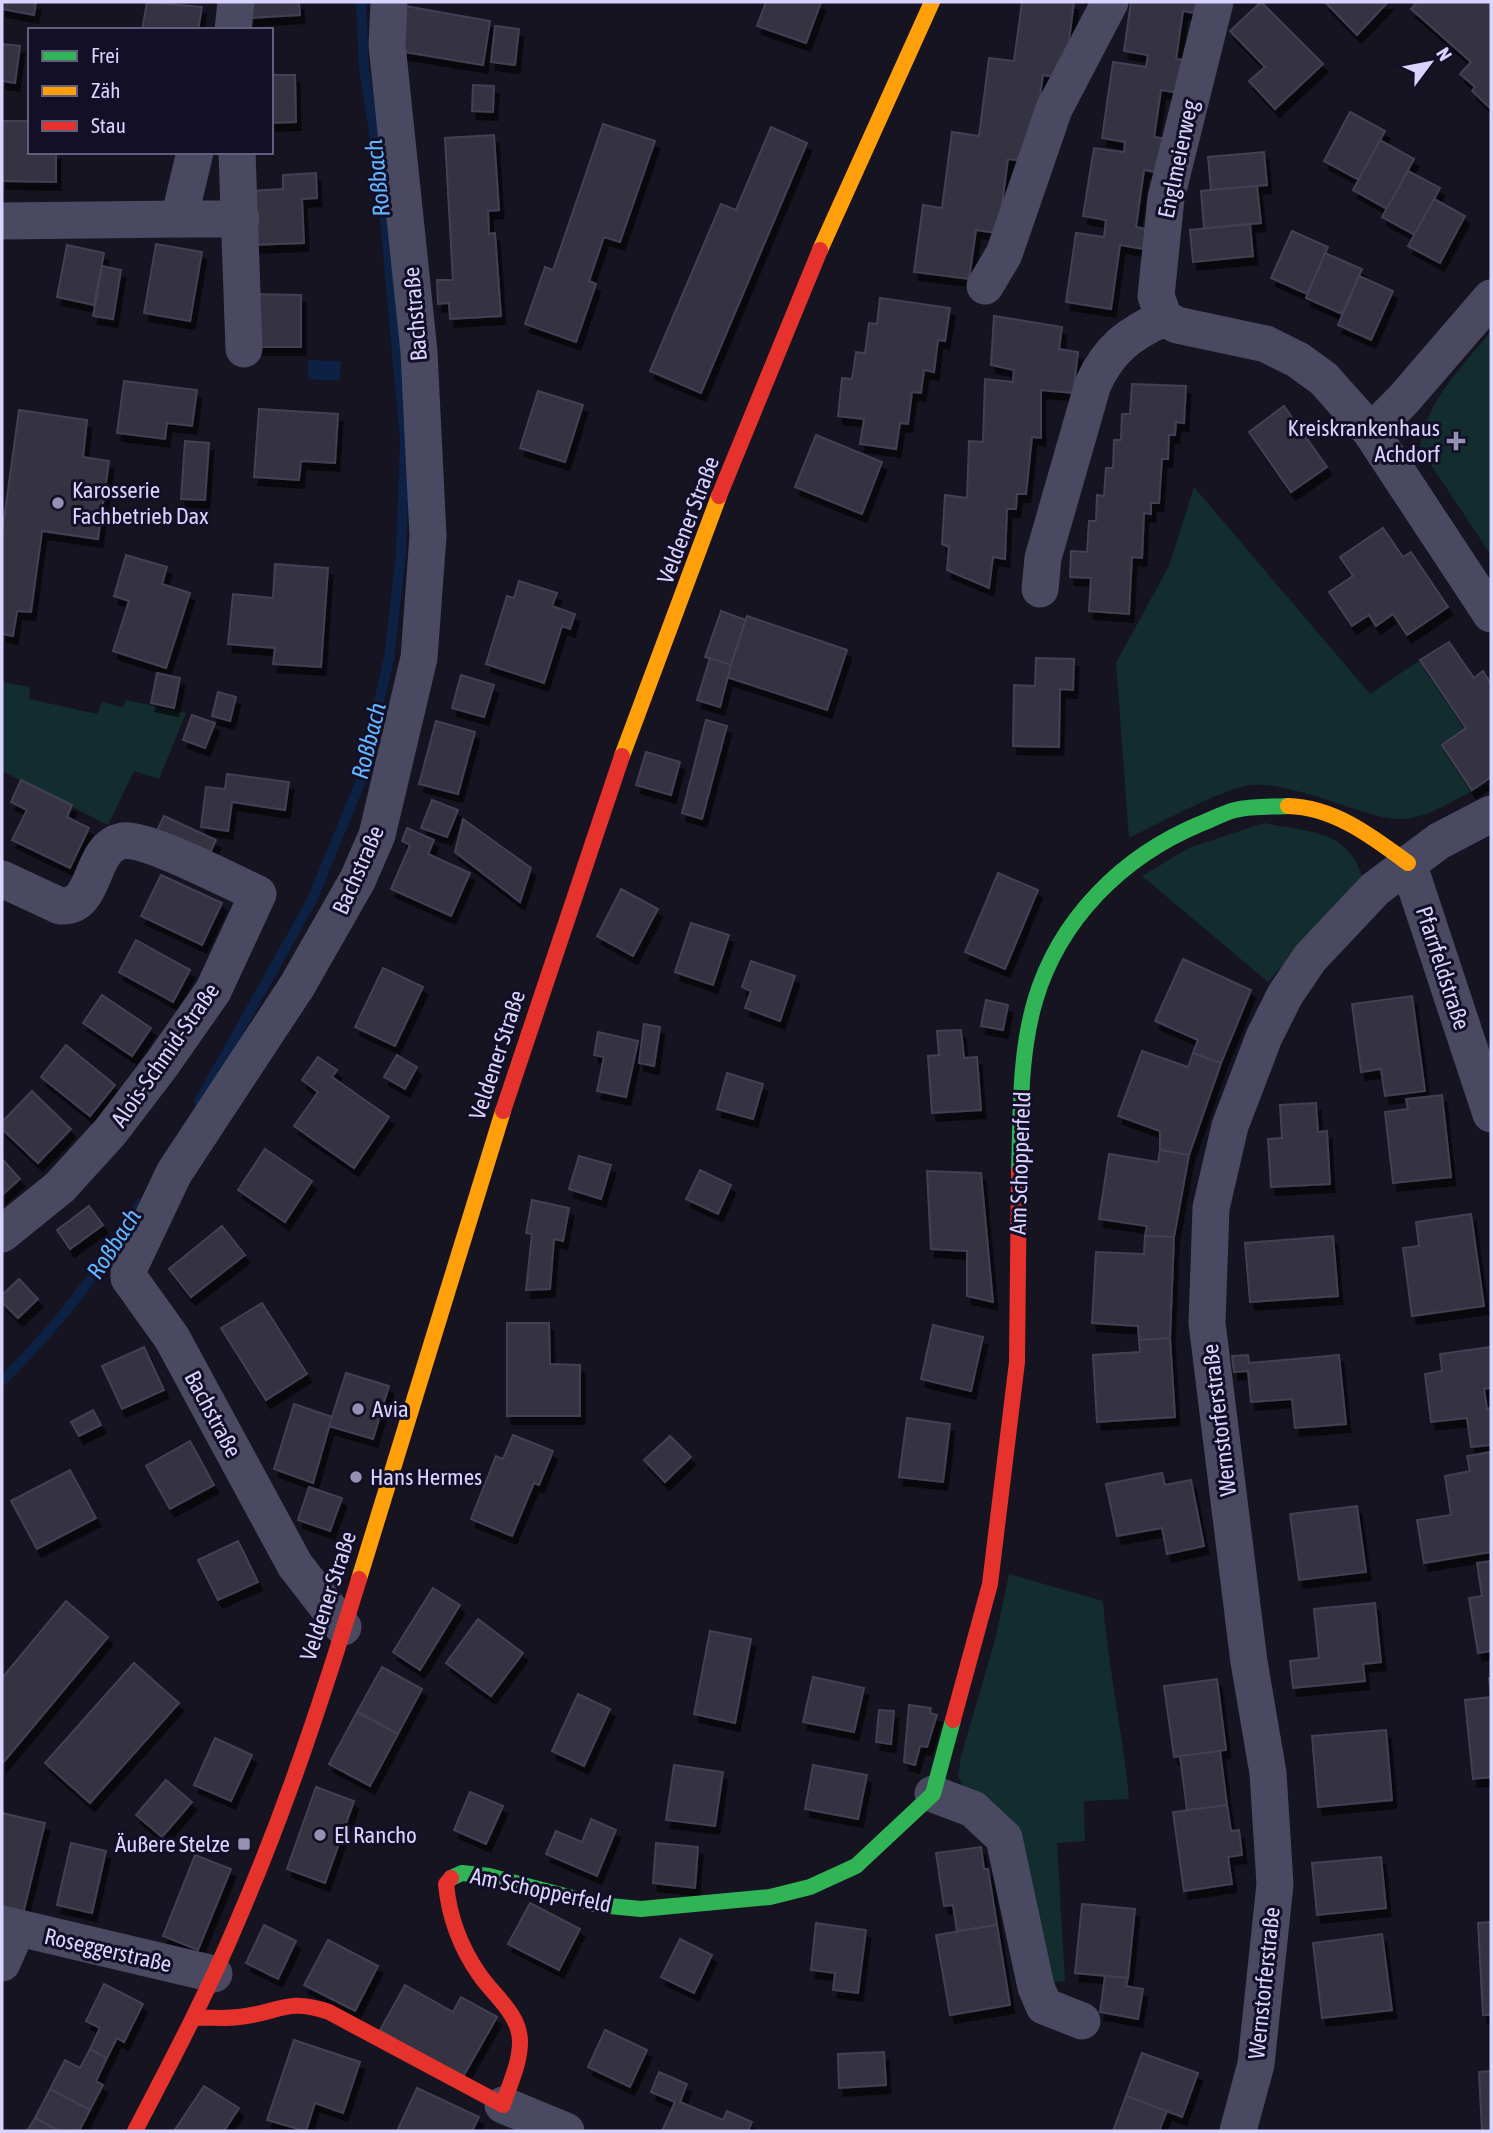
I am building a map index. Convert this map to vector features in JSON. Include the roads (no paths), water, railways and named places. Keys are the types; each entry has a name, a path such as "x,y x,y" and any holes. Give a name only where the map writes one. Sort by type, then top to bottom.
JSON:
{"street":[{"path":"233,28 236,2"},
{"name":"Bachstraße","path":"343,1627 295,1565 172,1338 130,1278 129,1268 174,1173 297,986 358,879 377,835 419,658 428,536 419,352 387,45 390,2"},
{"name":"Veldener Straße","path":"135,2131 195,2018 265,1854 343,1627 582,865 745,434 874,122 932,2"},
{"path":"985,286 1004,254 1055,109 1110,2"},
{"name":"Englmeierweg","path":"1164,317 1156,296 1166,198 1215,2"},
{"path":"180,219 195,154"},
{"path":"237,154 244,349"},
{"path":"2,221 241,219"},
{"path":"1371,432 1403,400 1491,298"},
{"path":"1041,589 1043,558 1093,384 1104,360 1117,344 1135,331 1164,317 1177,325 1266,344 1298,359 1324,379 1371,432 1491,614"},
{"name":"Am Schopperfeld","path":"503,2105 520,2044 518,2026 508,2009 479,1974 451,1918 446,1884 452,1876 462,1873 489,1876 599,1905 641,1909 770,1897 810,1887 856,1866 933,1794 990,1584 1017,1362 1018,1198 1024,1053 1035,1001 1050,961 1072,924 1100,889 1130,864 1169,837 1235,810 1292,806 1317,811 1366,831 1408,863"},
{"name":"Wernstorferstraße","path":"1238,2131 1256,2064 1269,1967 1275,1884 1268,1773 1249,1661 1207,1323 1211,1208 1230,1126 1264,1037 1285,995 1310,958 1375,888 1461,828 1491,814"},
{"name":"Alois-Schmid-Straße","path":"2,879 60,906 69,907 80,901 108,849 120,841 130,840 151,846 258,894 213,991 162,1064 110,1132 60,1187 2,1234"},
{"name":"Pfarrfeldstraße","path":"1408,863 1491,1115"},
{"path":"933,1794 973,1809 1004,1838 1035,1987 1044,2006 1082,2021"},
{"path":"2,1963 9,1927"},
{"name":"Roseggerstraße","path":"9,1927 214,1974"},
{"path":"195,2018 241,2017 289,2003 305,2003 503,2105 566,2131"}],"water":[{"path":"308,360 341,361 340,381 308,379"}],"waterway":[{"name":"Roßbach","path":"199,1102 312,900 360,783 389,658 401,555 405,441 381,176 364,69 361,2"},
{"name":"Roßbach","path":"2,1381 78,1296 141,1203"}],"place":[{"name":"Kreiskrankenhaus Achdorf","path":"1456,441"},
{"name":"Karosserie Fachbetrieb Dax","path":"58,503"},
{"name":"Avia","path":"358,1409"},
{"name":"Hans Hermes","path":"356,1477"},
{"name":"El Rancho","path":"320,1835"},
{"name":"Äußere Stelze","path":"244,1844"}]}
